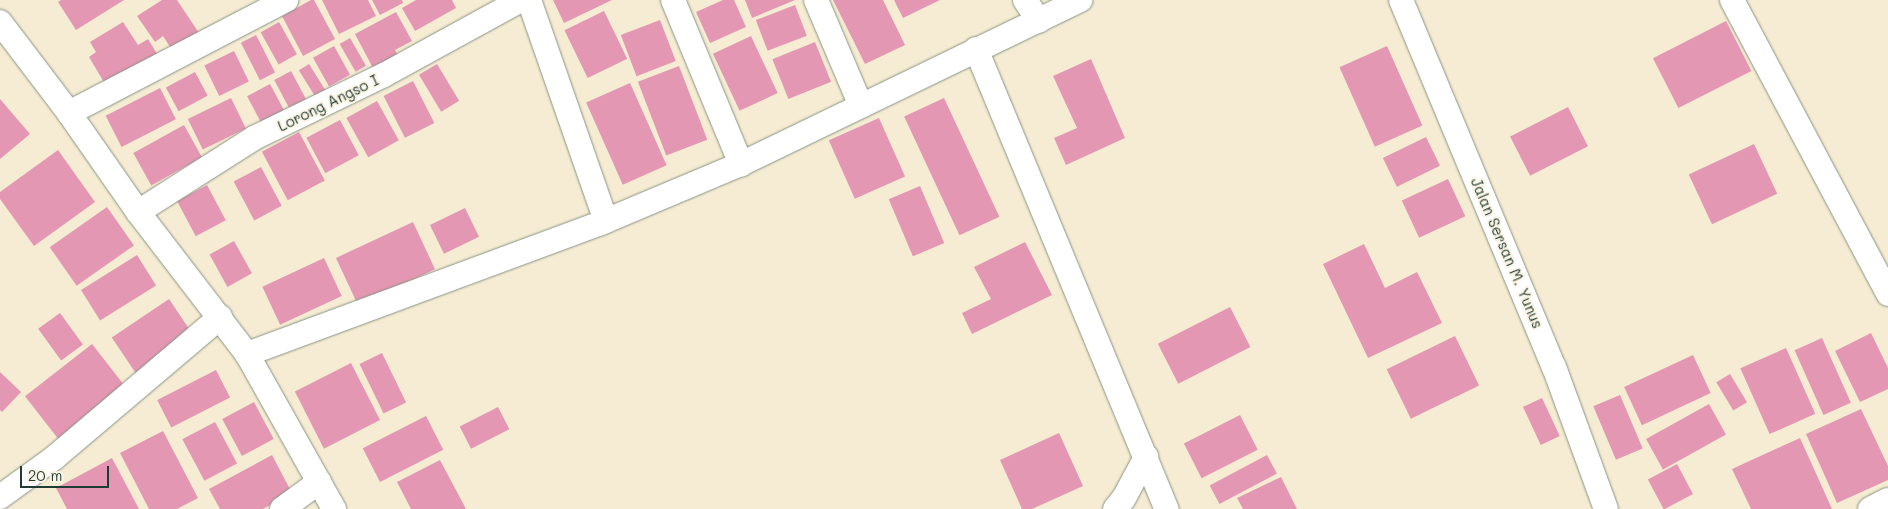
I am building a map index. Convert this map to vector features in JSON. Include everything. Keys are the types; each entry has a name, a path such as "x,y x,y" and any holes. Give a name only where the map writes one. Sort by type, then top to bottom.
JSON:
{"street":[{"path":"69,113 286,0"},
{"name":"Lorong Angso I","path":"138,212 254,138 384,75 521,0"},
{"path":"528,0 606,220"},
{"path":"673,0 741,164"},
{"path":"816,0 861,106"},
{"path":"1025,0 1039,21"},
{"path":"247,354 606,220 741,164 976,49 1082,0"},
{"name":"Jalan Sersan M. Yunus","path":"1401,0 1554,366 1606,509"},
{"path":"1732,0 1888,294"},
{"path":"0,22 69,113 138,212 247,354 334,509"},
{"path":"976,49 1168,509"},
{"path":"0,498 54,458 220,318"},
{"path":"1115,509 1124,498 1146,457"},
{"path":"282,509 319,482"},
{"path":"1870,509 1888,500"}],"building":[{"path":"61,0 124,0 76,30 58,2"},
{"path":"162,0 177,0 199,33 172,50 163,36 155,42 137,16"},
{"path":"314,0 335,39 303,56 282,16"},
{"path":"322,0 368,0 376,16 339,34"},
{"path":"372,0 402,0 403,3 380,15"},
{"path":"416,0 452,0 456,8 415,31 402,8"},
{"path":"553,0 612,0 564,23"},
{"path":"723,0 734,0 746,27 710,43 696,12"},
{"path":"745,0 795,0 752,18"},
{"path":"833,0 883,0 905,45 865,64"},
{"path":"894,0 940,0 903,18"},
{"path":"795,5 807,36 768,51 756,20"},
{"path":"604,11 627,59 588,78 564,30"},
{"path":"396,12 412,41 395,50 400,59 375,72 355,34"},
{"path":"660,20 676,61 637,76 621,35"},
{"path":"1726,21 1751,71 1678,108 1653,58"},
{"path":"123,22 138,45 148,39 159,57 108,89 89,57 96,52 90,42"},
{"path":"279,22 297,54 279,65 261,32"},
{"path":"256,35 275,72 260,80 241,43"},
{"path":"751,36 778,93 740,111 713,54"},
{"path":"350,38 366,66 356,72 340,44"},
{"path":"815,42 831,82 788,99 772,59"},
{"path":"334,46 350,75 329,86 313,58"},
{"path":"1387,46 1422,125 1375,147 1339,67"},
{"path":"234,51 249,82 219,96 204,65"},
{"path":"1091,59 1125,138 1066,165 1054,138 1077,128 1053,76"},
{"path":"309,64 325,90 315,97 299,70"},
{"path":"437,64 459,101 441,112 419,75"},
{"path":"679,66 707,140 666,156 638,82"},
{"path":"291,71 306,99 289,108 274,80"},
{"path":"195,72 208,96 179,111 166,87"},
{"path":"413,81 434,123 405,138 384,96"},
{"path":"630,83 667,165 623,185 586,103"},
{"path":"270,84 285,112 262,124 247,96"},
{"path":"160,88 176,119 122,147 106,116"},
{"path":"231,98 246,129 203,150 188,119"},
{"path":"944,98 999,217 959,235 904,117"},
{"path":"0,99 30,134 0,159"},
{"path":"377,101 399,140 368,157 346,118"},
{"path":"1568,107 1588,146 1530,176 1510,137"},
{"path":"879,118 905,176 855,199 829,140"},
{"path":"340,120 359,155 325,173 306,138"},
{"path":"184,125 202,157 151,185 133,153"},
{"path":"299,132 325,181 288,200 262,152"},
{"path":"1426,137 1440,166 1397,187 1383,158"},
{"path":"1754,144 1777,194 1712,224 1689,174"},
{"path":"58,150 95,202 34,246 0,199 0,192"},
{"path":"261,167 282,206 254,220 234,182"},
{"path":"1448,179 1465,216 1419,238 1402,201"},
{"path":"207,185 226,220 196,236 177,201"},
{"path":"920,186 944,243 913,256 889,199"},
{"path":"107,207 134,246 77,286 50,247"},
{"path":"465,208 479,237 444,254 430,225"},
{"path":"413,222 435,269 358,305 336,258"},
{"path":"234,241 252,273 227,287 210,255"},
{"path":"1025,242 1052,295 972,334 962,313 991,299 974,267"},
{"path":"1364,244 1385,288 1417,272 1442,323 1368,358 1323,264"},
{"path":"137,255 156,286 100,321 81,290"},
{"path":"324,258 342,296 280,325 262,287"},
{"path":"169,299 193,335 136,373 112,338"},
{"path":"1230,307 1250,347 1178,384 1158,344"},
{"path":"60,313 83,345 61,360 38,329"},
{"path":"1871,333 1888,368 1888,389 1860,402 1835,351"},
{"path":"1455,336 1479,385 1411,419 1387,369"},
{"path":"1822,338 1851,403 1823,415 1795,350"},
{"path":"92,344 130,392 63,444 25,396"},
{"path":"1786,348 1815,414 1770,434 1740,368"},
{"path":"382,353 406,402 384,413 360,364"},
{"path":"1693,355 1711,393 1642,425 1624,387"},
{"path":"351,363 380,420 324,449 295,392"},
{"path":"216,370 230,398 171,428 157,400"},
{"path":"0,372 21,392 2,412 0,410"},
{"path":"1730,374 1747,402 1733,411 1716,382"},
{"path":"1620,395 1643,448 1616,460 1593,406"},
{"path":"1542,398 1560,436 1541,445 1523,407"},
{"path":"254,402 274,439 242,456 222,419"},
{"path":"1709,404 1726,435 1663,470 1646,439"},
{"path":"498,407 509,429 471,449 460,427"},
{"path":"1861,409 1888,466 1888,480 1837,503 1806,434"},
{"path":"1240,415 1258,450 1202,478 1184,444"},
{"path":"426,416 443,450 380,482 363,448"},
{"path":"215,422 237,463 204,481 182,439"},
{"path":"163,431 198,498 177,509 149,509 120,453"},
{"path":"1059,433 1083,486 1032,509 1022,509 1000,460"},
{"path":"1800,438 1832,509 1751,509 1732,469"},
{"path":"272,455 292,493 263,509 220,509 209,489"},
{"path":"1267,455 1277,474 1219,504 1210,486"},
{"path":"112,458 139,509 67,509 56,488"},
{"path":"440,460 466,509 411,509 397,482"},
{"path":"1677,464 1693,494 1664,509 1648,479"},
{"path":"1281,477 1297,509 1243,509 1237,498"}]}
